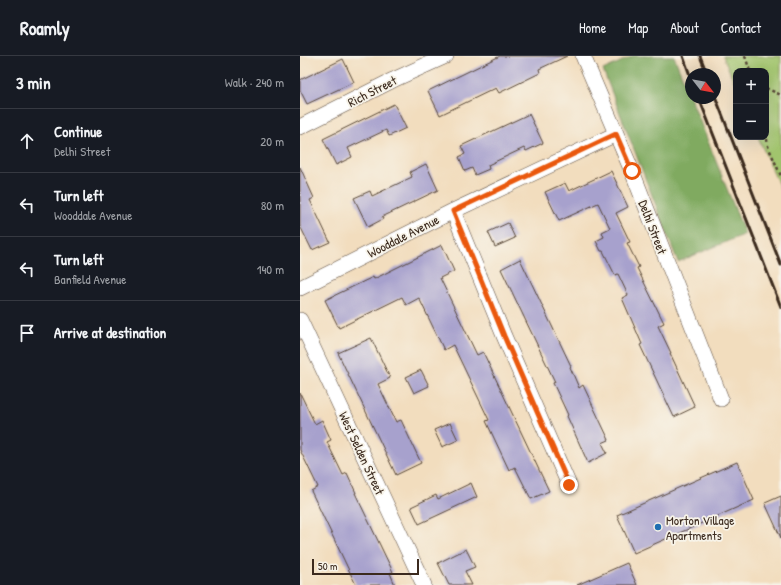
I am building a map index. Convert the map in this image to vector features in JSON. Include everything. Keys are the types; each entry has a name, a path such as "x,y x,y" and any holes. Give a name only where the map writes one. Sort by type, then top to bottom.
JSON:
{"street":[{"name":"Rich Street","path":"300,127 393,80 446,56"},
{"name":"Delhi Street","path":"583,56 616,134 720,399"},
{"name":"Wooddale Avenue","path":"300,288 453,211 616,134"},
{"path":"453,211 504,336 569,485"},
{"name":"West Selden Street","path":"300,320 424,585"}],"path":[{"path":"745,56 749,68"},
{"path":"769,89 781,95"},
{"path":"767,140 768,146 781,176"}],"green space":[{"path":"633,56 674,56 685,84 685,104 693,104 745,234 678,262 603,70"},
{"path":"723,56 781,56 781,190 759,140 769,140 769,68 733,68 733,79"}],"building":[{"path":"500,56 567,56 539,69 540,73 499,93 496,88 440,115 428,91"},
{"path":"343,59 354,82 307,104 300,90 300,80"},
{"path":"394,104 406,128 389,136 386,130 348,148 352,157 336,165 323,139"},
{"path":"529,114 543,143 526,151 524,148 488,165 489,169 475,175 472,168 465,171 459,157 465,154 461,146"},
{"path":"426,164 438,190 382,217 383,219 368,227 354,198 370,191 372,196 412,177 410,172"},
{"path":"300,167 314,198 310,200 330,242 312,250 300,226"},
{"path":"611,171 628,207 616,213 630,242 627,243 639,267 637,268 664,323 658,326 695,407 674,417 640,345 642,344 622,298 628,295 618,274 615,275 603,251 601,251 596,241 604,237 602,232 610,228 598,203 559,221 545,192 565,183 569,191"},
{"path":"508,223 515,238 495,247 488,232"},
{"path":"442,245 454,271 440,278 477,355 483,352 549,491 531,499 515,467 509,470 486,421 489,420 453,345 444,350 419,298 406,305 402,297 339,328 325,300 373,277 374,279"},
{"path":"520,259 571,366 570,367 579,388 583,385 609,440 602,443 607,453 588,463 553,383 555,382 501,269"},
{"path":"371,338 390,378 378,384 396,422 401,420 421,463 396,475 338,353"},
{"path":"421,370 429,386 414,393 406,377"},
{"path":"300,393 315,424 322,420 331,440 327,442 343,475 347,473 393,572 390,573 395,585 356,585 311,491 318,487 300,450"},
{"path":"450,423 458,440 442,447 434,430"},
{"name":"Morton Village Apartments","path":"737,462 754,500 634,553 617,515"},
{"path":"471,483 477,497 419,524 411,507 436,495 438,499"},
{"path":"781,496 781,538 765,503"},
{"path":"466,549 475,567 465,571 472,585 449,585 438,563"},
{"path":"627,563 637,585 577,585"}],"railway":[{"path":"683,56 687,68"},
{"path":"700,56 705,68"},
{"path":"701,104 781,307"},
{"path":"718,104 781,265"}],"place":[{"name":"Morton Village Apartments","path":"658,527"}],"route":[{"path":"569,485 504,336 453,211 616,134 632,171"}]}
